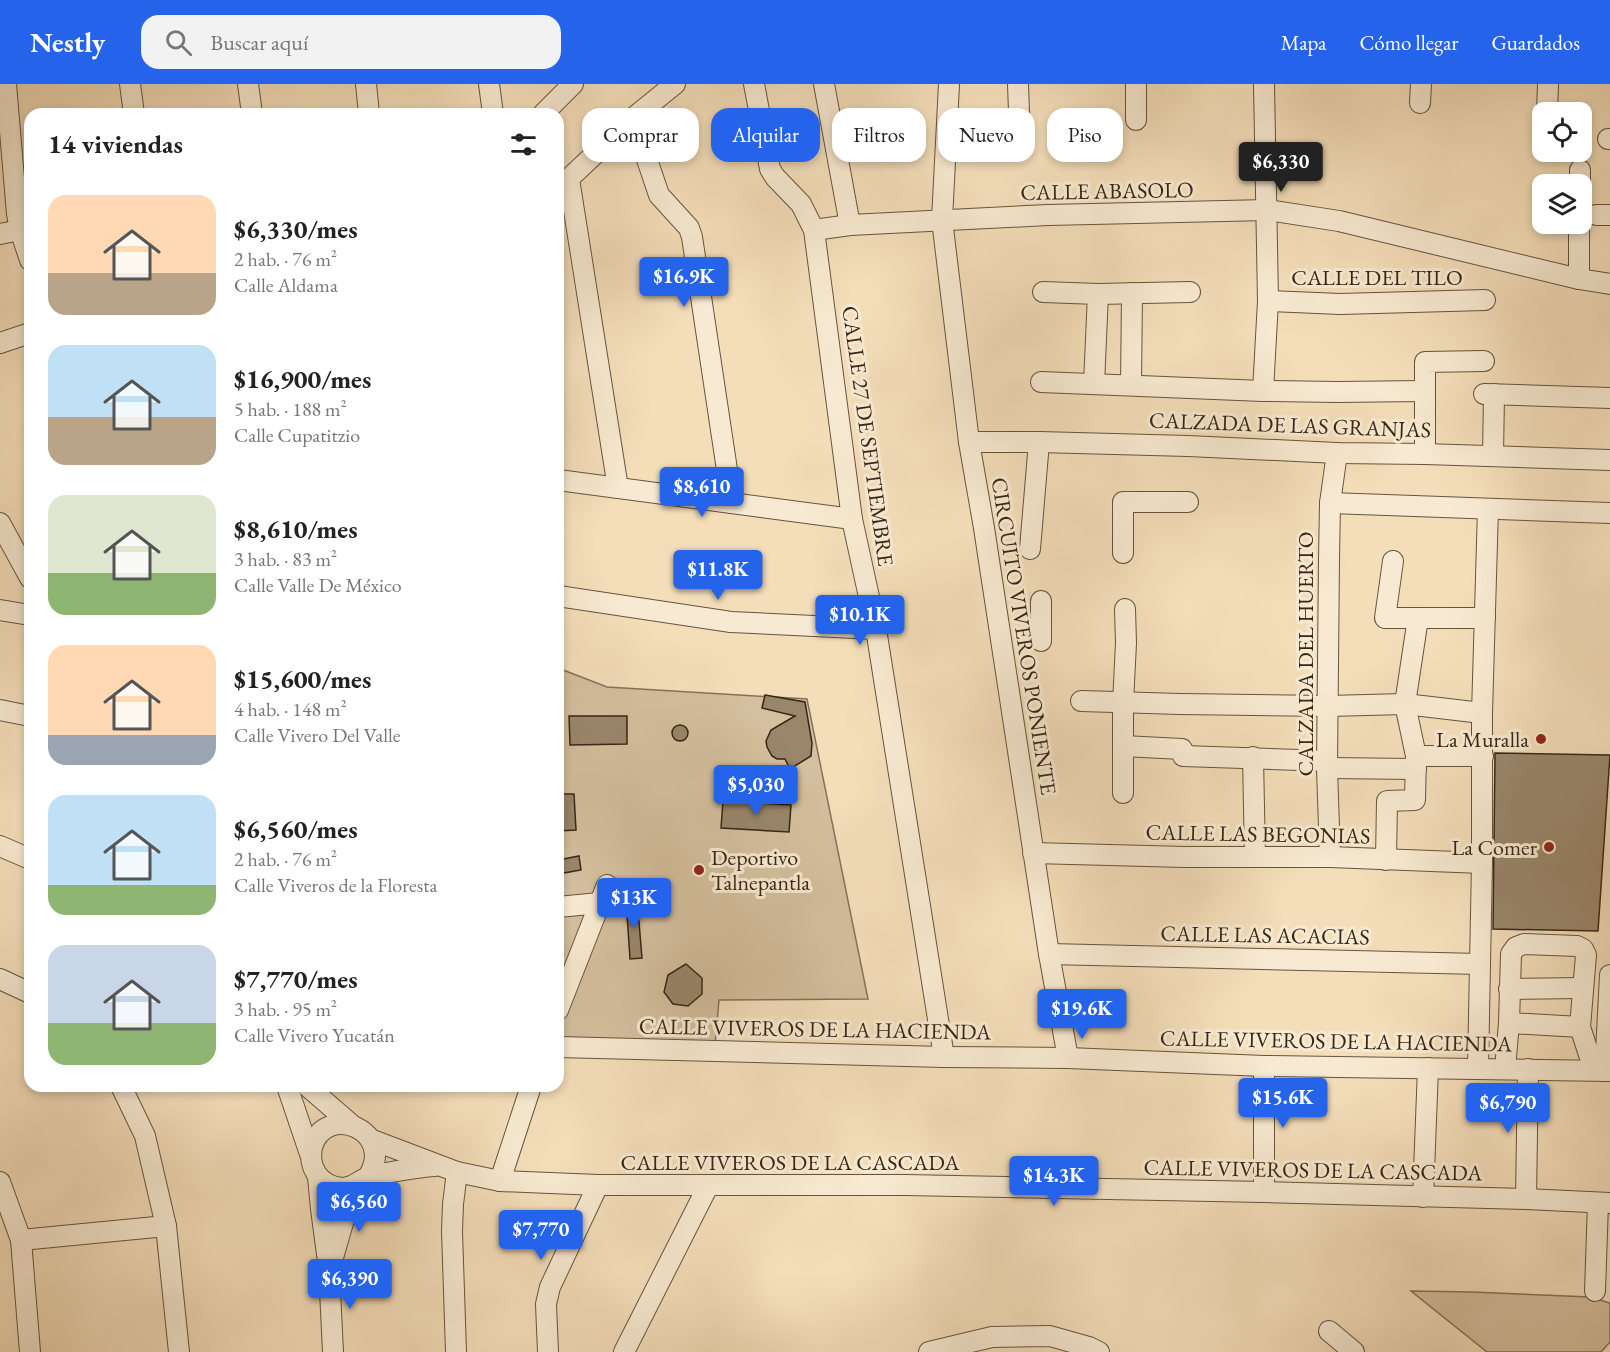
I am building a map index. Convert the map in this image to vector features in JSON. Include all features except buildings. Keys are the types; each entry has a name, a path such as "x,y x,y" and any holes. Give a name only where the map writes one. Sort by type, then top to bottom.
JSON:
{"street":[{"path":"6,84 19,222"},
{"path":"130,84 133,108"},
{"path":"248,84 251,108"},
{"path":"366,84 368,108"},
{"path":"489,84 492,108"},
{"path":"549,108 573,84"},
{"path":"645,108 675,84"},
{"name":"CALLE 27 DE SEPTIEMBRE","path":"754,84 770,169 801,204 814,230 852,519 876,629 944,1057"},
{"path":"824,84 850,225"},
{"name":"CIRCUITO VIVEROS PONIENTE","path":"949,84 942,220 969,442 986,539 1049,954 1068,1059"},
{"path":"1018,84 1019,108"},
{"path":"1136,84 1136,120"},
{"path":"1263,391 1268,301 1264,84"},
{"path":"1547,102 1548,84"},
{"path":"564,183 586,162"},
{"path":"648,162 659,195 689,228 692,237 732,503"},
{"path":"0,171 24,239"},
{"path":"564,190 618,488"},
{"name":"CALLE ABASOLO","path":"814,230 850,225 1048,215 1268,210 1339,221 1579,279 1610,284"},
{"path":"1579,279 1595,218"},
{"path":"0,234 19,222"},
{"path":"1043,292 1098,294 1191,292"},
{"path":"1131,385 1132,293"},
{"path":"1094,384 1098,294"},
{"name":"CALLE DEL TILO","path":"1268,301 1340,304 1485,300"},
{"path":"0,343 24,335"},
{"path":"1425,454 1425,362 1484,360"},
{"path":"1041,381 1263,391 1424,391"},
{"path":"1493,456 1489,394 1610,398"},
{"name":"CALZADA DE LAS GRANJAS","path":"969,442 1039,442 1610,460"},
{"path":"1030,549 1039,442"},
{"name":"CALZADA DEL HUERTO","path":"1330,857 1327,764 1330,503 1337,453"},
{"path":"564,481 852,519"},
{"path":"1123,553 1123,501 1188,501"},
{"path":"1330,503 1610,513"},
{"path":"1478,1068 1482,713 1488,509"},
{"path":"0,523 24,567"},
{"path":"1393,561 1385,618 1485,618"},
{"path":"564,597 731,621 876,629"},
{"path":"1041,600 1041,641"},
{"path":"1123,793 1125,609"},
{"path":"0,610 24,614"},
{"path":"1386,860 1387,801 1415,800 1416,763 1405,704 1418,618"},
{"path":"1081,701 1328,706 1405,704 1482,713"},
{"path":"0,710 24,715"},
{"path":"1123,754 1183,752 1327,764 1416,763 1483,756"},
{"path":"1253,757 1255,857"},
{"path":"0,846 24,856"},
{"name":"CALLE LAS BEGONIAS","path":"1033,853 1185,857 1330,857 1482,863"},
{"path":"564,906 604,894 564,995"},
{"path":"1505,1069 1511,954 1516,947 1524,944 1577,946 1583,949 1586,955 1580,1027 1603,1071"},
{"name":"CALLE LAS ACACIAS","path":"1049,954 1480,964"},
{"path":"1603,1071 1610,975"},
{"path":"0,979 24,990"},
{"path":"1509,989 1582,988"},
{"path":"1509,1023 1580,1027"},
{"name":"CALLE VIVEROS DE LA HACIENDA","path":"564,1047 1264,1066 1603,1071"},
{"path":"1264,1066 1264,1192"},
{"path":"1424,1197 1428,1068"},
{"path":"1526,1199 1528,1069"},
{"path":"124,1092 145,1136 165,1226 179,1352"},
{"path":"289,1092 312,1166 318,1177 329,1269 333,1352"},
{"path":"314,1092 352,1125 362,1130 370,1139 375,1154 372,1170 362,1181 343,1222 329,1269"},
{"path":"500,1181 529,1092"},
{"path":"310,1154 315,1140 324,1130 338,1124 352,1125"},
{"name":"CALLE VIVEROS DE LA CASCADA","path":"370,1139 449,1168 500,1181 598,1185 905,1185 1264,1192 1604,1203"},
{"path":"449,1168 453,1204 456,1352"},
{"name":"CALLE VIVEROS DE LA CASCADA","path":"362,1181 408,1169 449,1168"},
{"path":"318,1177 329,1185 343,1188 362,1181"},
{"path":"0,1182 21,1240 30,1352"},
{"path":"548,1352 546,1304 550,1287 598,1185"},
{"path":"624,1352 708,1186"},
{"path":"1595,1292 1604,1203"},
{"path":"21,1240 165,1226"},
{"path":"1329,1331 1354,1352"},
{"path":"929,1352 992,1337 1050,1336 1099,1352"}],"shaded area":[{"name":"Deportivo Talnepantla","path":"564,670 607,687 807,699 868,999 719,1000 715,1045 564,1041"},
{"path":"1411,1291 1590,1297 1610,1303 1610,1342 1601,1352 1487,1352"}],"place":[{"name":"La Muralla","path":"1541,739"},
{"name":"La Comer","path":"1549,847"},
{"name":"Deportivo Talnepantla","path":"699,870"}]}
